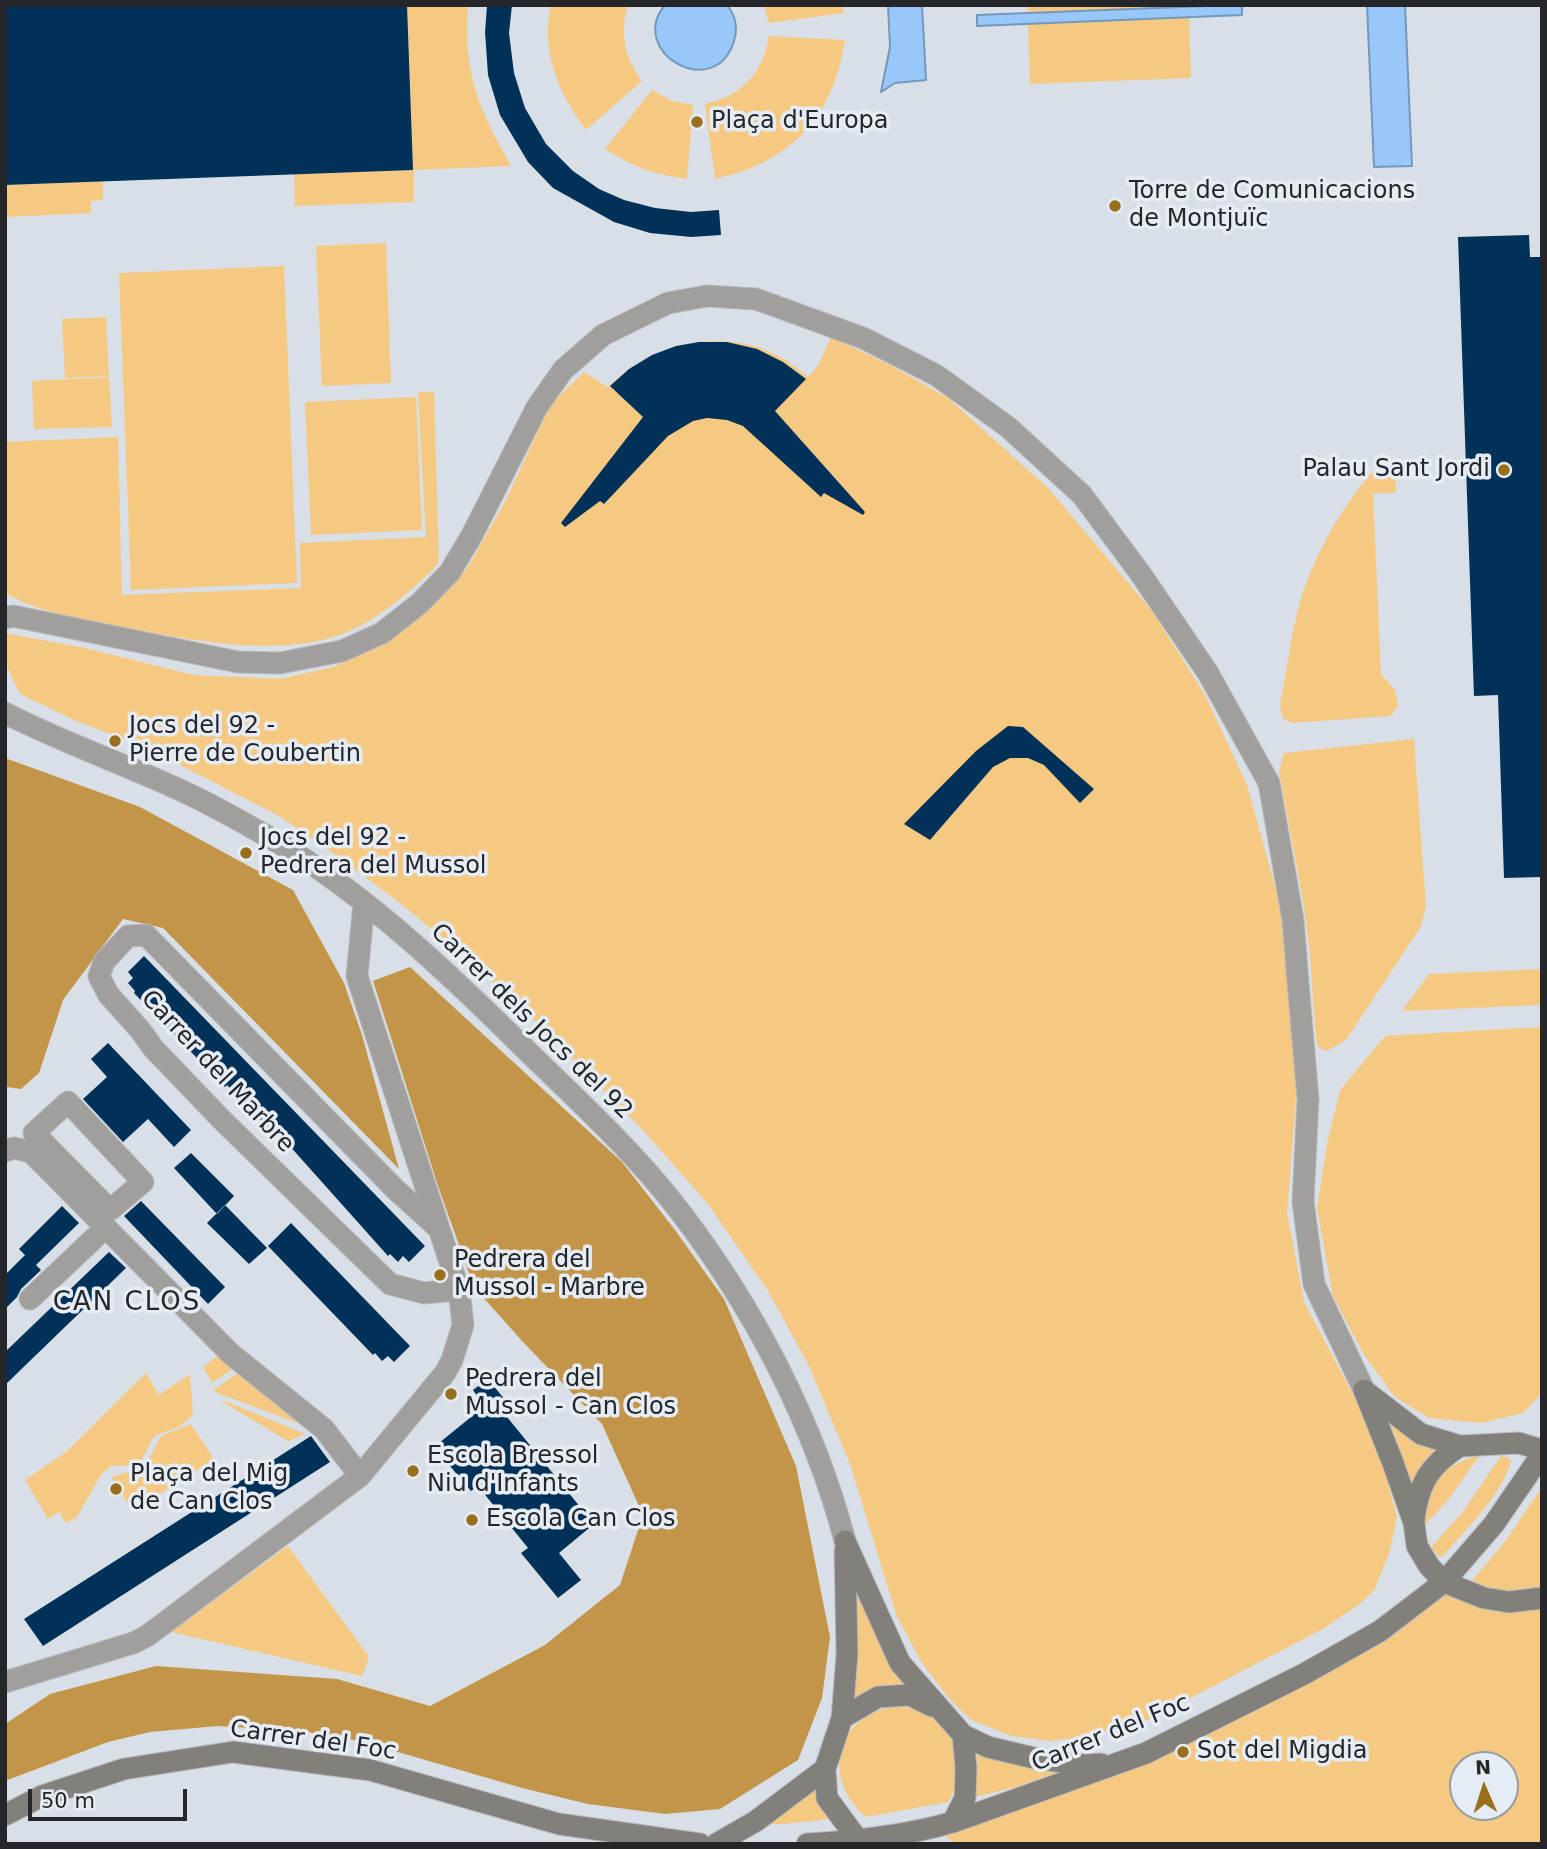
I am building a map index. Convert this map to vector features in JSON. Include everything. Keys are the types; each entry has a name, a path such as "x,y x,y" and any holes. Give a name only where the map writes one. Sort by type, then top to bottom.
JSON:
{"street":[{"path":"8,615 238,662 280,663 342,651 382,633 420,603 450,572 472,536 537,407 563,370 603,335 668,303 707,296 756,299 863,338 936,375 1008,428 1082,495 1140,573 1208,673 1269,783 1293,920 1308,1099 1303,1202 1314,1284 1364,1390 1414,1523 1417,1546 1429,1566 1444,1582 1484,1598 1508,1602 1542,1598"},
{"name":"Carrer dels Jocs del 92","path":"5,713 201,800 288,849 408,938 601,1123 677,1208 734,1287 800,1411 845,1541"},
{"path":"5,1682 133,1643 147,1636 360,1476 445,1373 452,1360 463,1325 459,1290 357,976 364,903"},
{"name":"Carrer del Marbre","path":"440,1230 394,1189 146,935 128,936 104,962 99,976 108,994 153,1048 390,1284 424,1293 459,1290"},
{"path":"68,1101 143,1182 110,1210 34,1133 68,1101"},
{"path":"5,1151 14,1148 31,1152 231,1354 324,1429 360,1476"},
{"path":"30,1299 105,1227"},
{"path":"1364,1390 1421,1434 1460,1446 1519,1443 1542,1452"},
{"path":"1414,1523 1416,1502 1423,1480 1446,1455 1460,1446"},
{"name":"Carrer del Foc","path":"807,1844 858,1840 934,1828 953,1822 1124,1763 1280,1686 1380,1631 1444,1582 1494,1524 1542,1452"},
{"path":"845,1541 900,1663 962,1735 988,1747 1034,1758 1084,1765 1124,1763"},
{"path":"845,1541 847,1654 842,1718 825,1769 827,1798 858,1840"},
{"path":"842,1718 878,1697 889,1696 910,1695 940,1710"},
{"path":"953,1822 965,1798 966,1768 962,1735"},
{"name":"Carrer del Foc","path":"5,1815 42,1796 124,1769 233,1752 370,1770 559,1824 700,1844"},
{"path":"716,1844 776,1807 825,1769"}],"shaded area":[{"path":"407,5 468,5 468,51 475,90 511,166 414,170 414,202 295,206 294,174 413,170"},
{"path":"551,5 628,5 624,25 625,45 631,63 642,81 586,130 568,102 554,71 548,39"},
{"path":"764,5 842,5 844,13 769,23"},
{"path":"1027,5 1188,5 1188,7 1028,13"},
{"path":"1189,17 1191,78 1030,84 1028,24"},
{"path":"769,36 845,40 830,92 819,114 786,148 766,161 715,179 705,104 730,95 749,81 762,61"},
{"path":"652,90 672,101 693,105 687,179 644,169 605,149"},
{"path":"103,181 103,200 91,201 91,213 5,217 5,185"},
{"path":"386,243 391,383 322,386 316,246"},
{"path":"284,266 297,583 131,590 119,273"},
{"path":"106,317 109,376 65,378 62,319"},
{"path":"831,337 890,365 948,398 1048,488 1152,611 1205,695 1247,785 1278,897 1291,988 1298,1073 1287,1213 1304,1302 1368,1423 1397,1517 1390,1550 1375,1589 1361,1603 1321,1630 1148,1720 1077,1738 1049,1741 1012,1736 971,1720 948,1697 922,1663 897,1617 850,1464 809,1366 768,1291 708,1204 642,1129 542,1028 460,952 396,900 279,816 178,764 20,694 5,663 5,633 85,648 194,675 280,679 333,667 379,647 416,619 468,567 506,500 550,405 584,372 608,387 625,373 664,351 685,345 729,342 751,345 772,353 808,377 818,366"},
{"path":"109,377 112,427 34,429 32,381"},
{"path":"418,392 434,392 439,560 433,570 395,603 354,629 322,640 297,644 272,646 219,643 60,614 5,593 5,442 118,437 122,595 301,588 300,543 426,537"},
{"path":"416,397 422,530 311,535 305,402"},
{"path":"1395,463 1396,493 1373,493 1381,674 1395,690 1398,707 1390,716 1291,723 1282,717 1280,704 1294,627 1306,583 1331,530 1353,497 1377,466"},
{"path":"1414,739 1426,908 1420,928 1346,1040 1327,1051 1319,1048 1316,1040 1303,901 1279,772 1284,753"},
{"path":"5,758 140,807 293,890 344,983 362,1035 399,1169 163,928 123,919 63,1000 39,1073 21,1089 7,1087"},
{"path":"410,967 622,1162 724,1299 796,1466 830,1637 822,1698 798,1760 720,1809 665,1814 588,1804 522,1788 360,1741 301,1731 218,1726 150,1732 108,1742 5,1781 5,1724 50,1694 156,1666 337,1679 430,1706 545,1645 620,1585 643,1515 602,1424 474,1287 438,1186 373,981"},
{"path":"1542,969 1542,1005 1402,1011 1429,974"},
{"path":"1542,1027 1542,1393 1523,1413 1481,1423 1429,1418 1395,1397 1364,1355 1333,1296 1317,1208 1327,1144 1340,1090 1385,1036"},
{"path":"218,1356 234,1368 212,1383 203,1367"},
{"path":"239,1372 302,1423 215,1392 214,1390"},
{"path":"146,1373 159,1395 190,1374 193,1415 179,1427 154,1436 139,1465 112,1466 102,1473 77,1517 66,1523 59,1512 48,1519 25,1480 66,1452"},
{"path":"221,1401 225,1401 305,1434 288,1441"},
{"path":"1391,1420 1441,1449 1424,1464 1412,1482 1387,1423"},
{"path":"191,1424 214,1459 133,1511 111,1477 144,1468 161,1436"},
{"path":"1480,1455 1448,1500 1424,1526 1428,1499 1438,1479 1455,1465"},
{"path":"1501,1456 1509,1458 1511,1462 1499,1488 1472,1523 1443,1556 1439,1557 1431,1547 1462,1513"},
{"path":"1542,1487 1542,1588 1506,1591 1472,1581 1507,1539"},
{"path":"288,1546 369,1657 362,1676 171,1632"},
{"path":"852,1579 876,1635 906,1688 853,1703"},
{"path":"1444,1582 1542,1598 1542,1844 956,1844 934,1828 1123,1763 1304,1674"},
{"path":"897,1706 932,1716 952,1735 955,1743 954,1788 948,1802 866,1817 852,1801 843,1784 841,1750 848,1734 860,1721 876,1711"},
{"path":"977,1750 1031,1768 1059,1772 1016,1787 974,1797"},
{"path":"817,1783 831,1819 759,1824 797,1804"}],"water":[{"path":"665,5 727,5 734,17 736,31 734,41 724,59 710,68 694,69 678,64 665,53 657,39 656,23"},
{"path":"888,5 922,5 926,80 895,83 881,92 890,47"},
{"path":"1242,5 1242,15 977,26 977,15"},
{"path":"1367,5 1405,5 1412,166 1374,167"}],"building":[{"path":"5,5 407,5 413,170 5,185"},
{"path":"487,5 512,5 509,33 514,73 525,108 546,144 573,171 599,189 624,200 655,208 691,212 719,210 721,235 691,237 650,233 614,222 553,188 528,162 500,115 488,75 485,32"},
{"name":"Palau Sant Jordi","path":"1529,235 1530,257 1542,257 1542,877 1504,878 1498,695 1474,696 1458,237"},
{"path":"699,342 727,342 757,349 783,362 806,379 775,411 865,512 863,515 824,493 821,497 743,426 727,420 707,418 693,421 668,436 604,504 600,501 565,527 561,523 643,417 610,386 629,369 652,355 676,346"},
{"path":"1008,726 1023,727 1094,789 1080,803 1044,765 1028,758 1010,758 993,767 930,840 904,824 976,751"},
{"path":"144,956 425,1246 409,1262 403,1256 398,1262 390,1254 388,1256 279,1134 259,1123 261,1121 227,1085 225,1087 134,993 128,983 133,978 128,972"},
{"path":"108,1043 191,1130 174,1147 148,1119 123,1142 83,1099 107,1077 91,1059"},
{"path":"191,1153 234,1196 217,1214 174,1168"},
{"path":"141,1201 225,1287 208,1304 124,1216"},
{"path":"225,1205 267,1248 249,1264 207,1223"},
{"path":"62,1206 79,1223 36,1265 41,1270 5,1309 5,1275 25,1255 19,1249"},
{"path":"291,1223 410,1346 394,1362 388,1356 382,1361 375,1353 373,1355 268,1246"},
{"path":"109,1252 126,1268 5,1385 5,1352"},
{"path":"488,1379 510,1406 503,1412 594,1524 559,1553 581,1580 558,1598 521,1553 528,1548 478,1486 471,1491 434,1447 481,1409 474,1400 478,1397 473,1390"},
{"path":"311,1436 330,1462 43,1646 24,1619"}],"place":[{"name":"Plaça d'Europa","path":"697,122"},
{"name":"Torre de Comunicacions de Montjuïc","path":"1115,206"},
{"name":"Palau Sant Jordi","path":"1504,470"},
{"name":"Jocs del 92 - Pierre de Coubertin","path":"115,741"},
{"name":"Jocs del 92 - Pedrera del Mussol","path":"246,853"},
{"name":"Pedrera del Mussol - Marbre","path":"440,1275"},
{"name":"Pedrera del Mussol - Can Clos","path":"451,1394"},
{"name":"Escola Bressol Niu d'Infants","path":"413,1471"},
{"name":"Plaça del Mig de Can Clos","path":"116,1489"},
{"name":"Escola Can Clos","path":"472,1520"},
{"name":"Sot del Migdia","path":"1183,1752"}],"district":[{"name":"CAN CLOS","path":"127,1303"}]}
